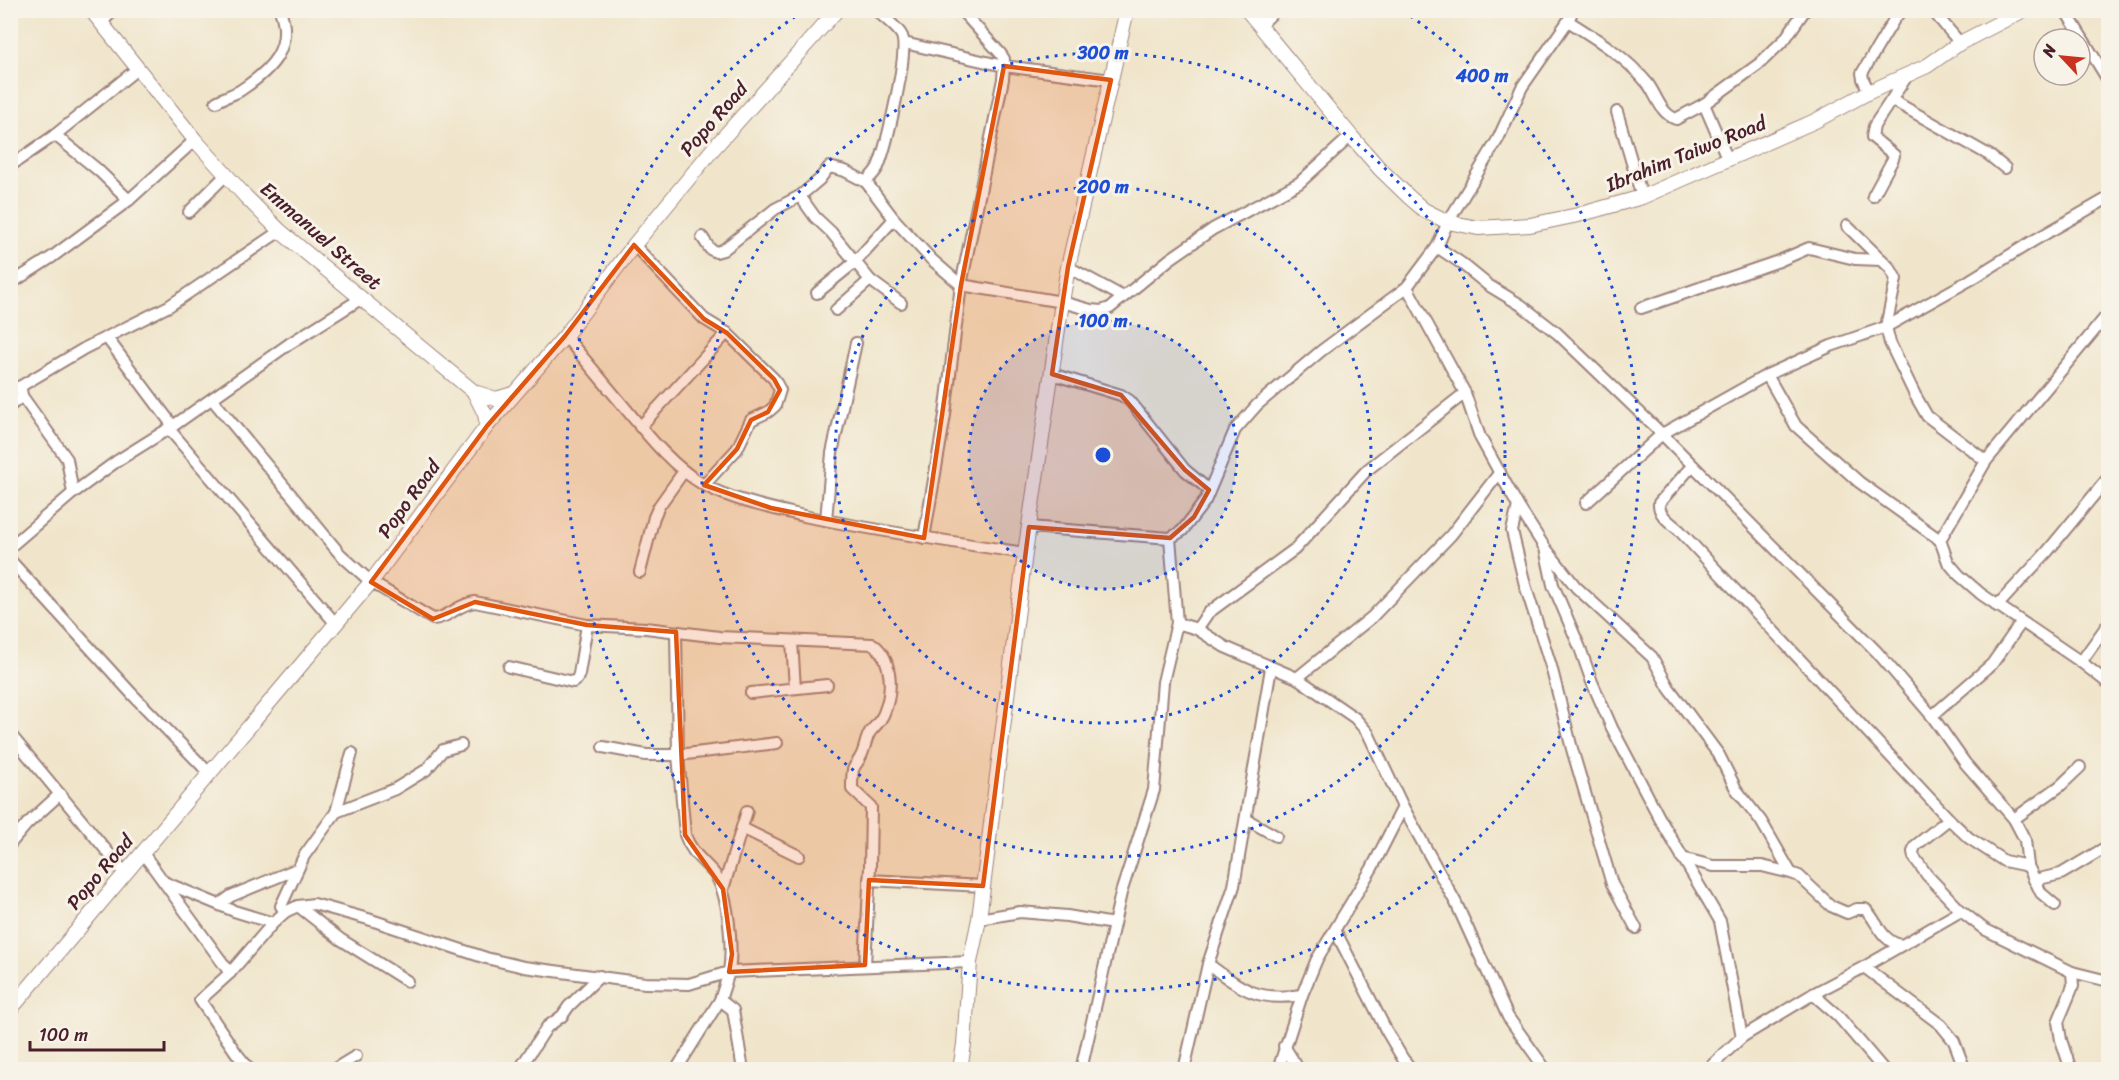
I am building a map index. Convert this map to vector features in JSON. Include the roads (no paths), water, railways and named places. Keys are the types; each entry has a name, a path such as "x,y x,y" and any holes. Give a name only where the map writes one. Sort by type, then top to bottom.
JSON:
{"main road":[{"name":"Emmanuel Street","path":"91,10 195,140 226,175 280,231 474,392 487,426"},
{"name":"Popo Road","path":"10,1010 371,582 487,426 565,336 634,245 713,149 837,10"},
{"path":"960,1070 970,962 979,919 1025,553 1062,302 1127,10"},
{"name":"Ibrahim Taiwo Road","path":"1247,10 1351,136 1409,197 1424,210 1448,222 1478,228 1530,225 1578,216 1642,197 1815,121 1869,92 1907,76 1927,66 1960,43 2024,10"},
{"path":"474,392 496,399 514,393"}],"street":[{"path":"101,23 114,10"},
{"path":"216,102 239,91 278,58 284,44 283,20 280,10"},
{"path":"866,182 877,169 885,146 903,63 904,43 900,33 876,10"},
{"path":"924,538 945,415 961,285 1004,66 1004,59 1000,53 961,10"},
{"path":"1260,25 1276,10"},
{"path":"1029,527 1170,538 1182,531 1194,517 1209,490 1235,430 1257,405 1321,351 1407,287 1437,247 1448,222 1498,139 1521,87 1571,16 1630,65 1649,85 1665,112 1676,119 1704,104 1759,64 1785,39 1805,10"},
{"path":"1869,92 1862,73 1902,10"},
{"path":"1932,10 1960,43"},
{"path":"2065,10 2109,80"},
{"path":"904,43 1004,66 1111,80"},
{"path":"10,166 55,135 137,69"},
{"path":"1873,196 1894,155 1872,137 1874,126 1907,76"},
{"path":"1892,100 1989,155 2005,168"},
{"path":"1704,104 1728,160"},
{"path":"1617,112 1642,197"},
{"path":"55,135 98,170 129,200"},
{"path":"702,237 713,251 723,250 763,218 800,196 819,180 829,167 845,171 866,182 894,219 931,259 961,285 1101,311 1110,308 1170,259 1213,230 1299,183 1351,136"},
{"path":"10,284 52,257 129,200 195,140"},
{"path":"189,212 226,175"},
{"path":"800,196 870,280 901,303"},
{"path":"1586,502 1662,434 1767,375 1831,346 1886,327 2109,198"},
{"path":"817,293 855,262 894,219"},
{"path":"1847,226 1890,268 1896,279 1886,327 1890,343 1927,416 1986,460"},
{"path":"10,406 18,390 85,348 169,306 280,231"},
{"path":"634,245 704,319 727,333 774,379 780,390 775,406 751,420 736,449 704,485"},
{"path":"1437,247 1557,333 1662,434 1877,652 1932,716 1965,763 2014,819 2025,840 2028,866 2034,880 2041,893 2055,905"},
{"path":"1641,308 1779,261 1809,248 1855,259 1882,260"},
{"path":"1068,267 1123,297"},
{"path":"836,310 870,280"},
{"path":"1407,287 1466,393 1480,437 1518,506 1545,548 1576,587 1652,657 1669,688 1719,755 1736,789 1761,821 1791,873"},
{"path":"10,547 73,494 117,461 171,428 289,344 363,298"},
{"path":"1940,540 1986,460 2109,314"},
{"path":"640,427 727,333"},
{"path":"565,336 654,443 684,471 704,485 729,496 826,520 1025,553"},
{"path":"107,338 171,428 336,624"},
{"path":"826,520 832,453 856,342"},
{"path":"1052,374 1121,395 1130,401 1185,470 1209,490"},
{"path":"1767,375 1796,426 1859,482 1940,540 1948,562 1959,575 1997,606 2109,683"},
{"path":"18,390 67,459 73,494"},
{"path":"1197,628 1208,613 1295,549 1367,470 1466,393"},
{"path":"212,399 340,554 371,582 433,619 441,618 463,603 475,602 587,625 719,637 873,644 880,650 885,658 889,683 888,701 883,716 868,734 862,756 853,769 852,782 852,789 871,807 865,965"},
{"path":"1692,466 1659,503 1662,515 1679,530 1949,819 1969,838 2004,861 2028,866"},
{"path":"640,572 654,517 659,506 684,471"},
{"path":"1297,678 1372,617 1451,535 1500,472"},
{"path":"1997,606 2047,552 2109,478"},
{"path":"1518,506 1512,531 1525,585 1551,666 1572,749 1612,884 1636,928"},
{"path":"1081,1070 1121,893 1154,790 1163,682 1178,623 1170,538"},
{"path":"1545,548 1552,585 1612,728 1682,858 1720,921 1742,1037"},
{"path":"10,560 132,694 210,774"},
{"path":"1178,623 1197,628 1225,647 1297,678 1355,718 1368,733 1403,807 1456,903 1508,1017 1546,1070"},
{"path":"1932,716 1992,664 2021,623"},
{"path":"2081,662 2109,624"},
{"path":"509,667 573,682 579,674 587,625"},
{"path":"676,632 678,755 685,835 690,848 713,872 723,889 732,954 720,1000 676,1070"},
{"path":"792,640 795,688"},
{"path":"1184,1070 1208,964 1234,886 1271,668"},
{"path":"751,693 827,685"},
{"path":"10,734 125,873"},
{"path":"603,747 646,755 678,755 777,743"},
{"path":"336,812 395,789 426,770 443,750 461,745"},
{"path":"285,912 281,906 297,869 336,812 352,753"},
{"path":"2014,819 2060,786 2080,767"},
{"path":"10,844 27,824 60,794"},
{"path":"1278,1070 1284,1046 1317,959 1372,868 1403,807"},
{"path":"723,889 747,811"},
{"path":"1246,819 1276,836"},
{"path":"1949,819 1915,846 1912,852 1927,874 1961,911 1984,929 2072,972 2109,981"},
{"path":"742,828 800,856"},
{"path":"2034,880 2061,874 2109,846"},
{"path":"142,852 230,973"},
{"path":"1682,858 1713,866 1762,866 1799,876 1831,906 1847,913 1865,909 1883,934 1901,945"},
{"path":"220,904 231,896 297,869"},
{"path":"869,880 983,886"},
{"path":"164,882 273,923"},
{"path":"250,1070 200,1000 230,973 273,923 285,912 298,906 314,904 368,919 486,958 524,967 645,983 688,984 729,972 970,962"},
{"path":"298,906 340,939 407,981"},
{"path":"1707,1070 1742,1037 1812,994 1961,911"},
{"path":"979,919 1020,912 1067,916 1114,924"},
{"path":"1335,930 1386,1030 1412,1070"},
{"path":"1208,964 1241,988 1260,995 1284,998 1302,995"},
{"path":"1864,967 1941,1025 1954,1041 1965,1070"},
{"path":"2071,1070 2061,1040 2058,1022 2073,986 2072,972"},
{"path":"519,1070 547,1027 562,1016 569,1006 600,976"},
{"path":"1812,994 1845,1023 1884,1070"},
{"path":"720,1000 733,1010 743,1070"},
{"path":"1284,1046 1299,1070"},
{"path":"333,1070 356,1056"}]}
